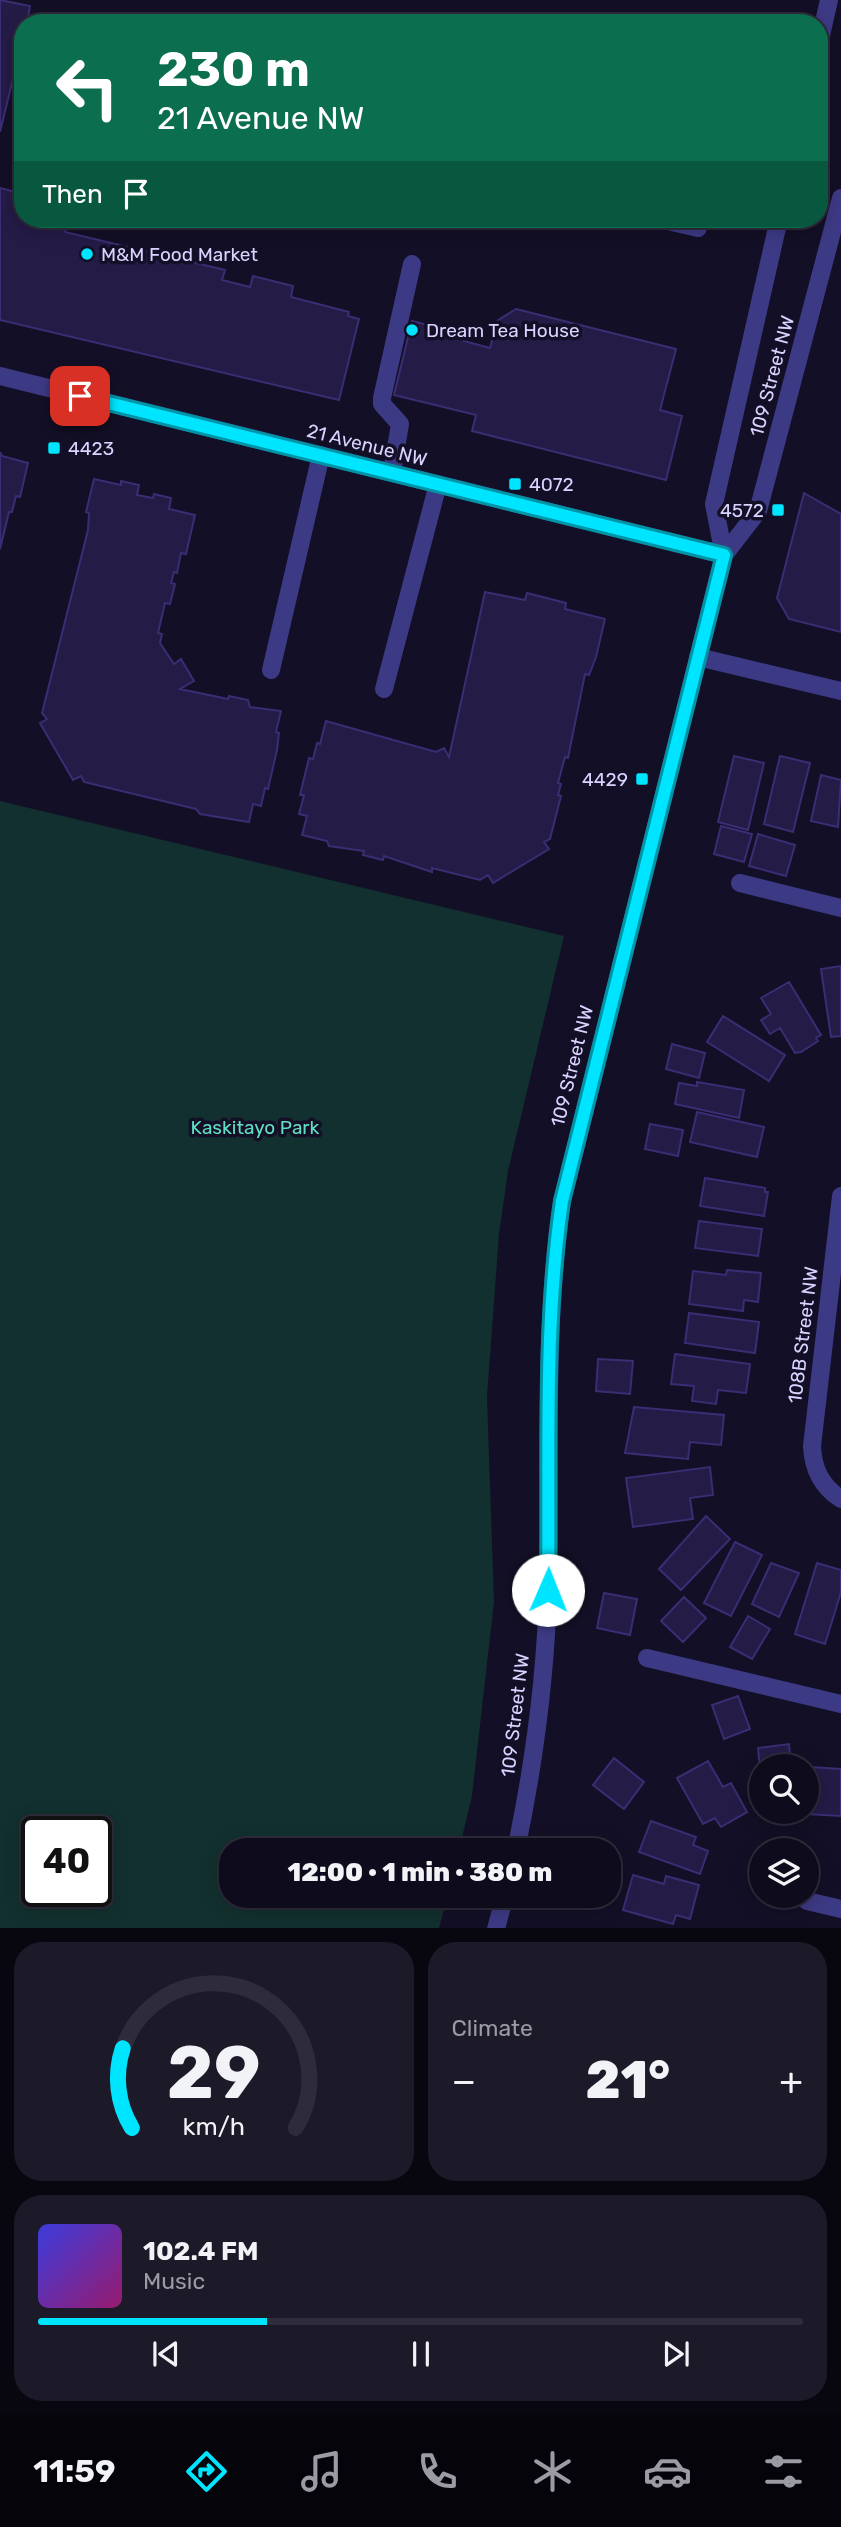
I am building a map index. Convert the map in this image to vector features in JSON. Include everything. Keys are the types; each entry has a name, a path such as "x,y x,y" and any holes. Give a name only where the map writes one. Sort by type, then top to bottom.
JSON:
{"street":[{"name":"109 Street NW","path":"518,1838 533,1761 545,1645 549,1512 548,1353 560,1214 575,1140 724,555 758,511 841,198"},
{"name":"109 Street NW","path":"724,555 714,504 777,228"},
{"path":"391,472 401,429 382,404 382,398 412,264"},
{"name":"21 Avenue NW","path":"0,376 724,555"},
{"path":"271,670 321,455"},
{"path":"384,689 438,484"},
{"path":"698,657 841,691"},
{"path":"740,883 841,908"},
{"name":"108B Street NW","path":"841,1196 835,1304 812,1425 813,1460 820,1479 830,1492 841,1499"},
{"path":"647,1658 841,1704"},
{"path":"819,1904 841,1909"},
{"path":"496,1928 501,1908"}],"green space":[{"name":"Kaskitayo Park","path":"0,801 564,936 508,1171 499,1234 487,1397 494,1602 472,1796 462,1838 219,1838 219,1908 444,1908 439,1928 0,1928"}],"building":[{"path":"0,0 30,6 29,14 14,14 14,75 0,132"},
{"path":"0,188 14,192 14,228 66,228 65,232 225,270 222,280 250,287 253,276 293,286 291,297 349,312 348,316 359,319 339,400 0,320"},
{"path":"516,309 676,349 660,410 682,416 666,480 472,431 476,415 394,395 412,321 466,335 464,341 490,348 497,321"},
{"path":"0,452 2,456 28,463 20,497 16,496 12,512 9,512 0,549"},
{"path":"94,479 121,485 121,481 139,485 137,495 153,498 154,494 171,498 169,509 195,515 186,554 181,553 177,573 174,572 171,583 175,584 170,604 165,603 158,633 162,634 160,643 174,664 181,659 194,681 180,689 228,699 229,696 248,700 250,707 281,711 276,732 279,733 277,750 268,789 265,788 261,806 253,804 249,822 200,814 196,809 84,782 81,776 73,780 40,723 47,719 42,713 88,530 89,513 86,512"},
{"path":"804,493 841,514 841,632 789,619 777,598"},
{"path":"485,592 525,600 527,593 566,603 565,609 605,619 596,657 589,675 585,674 568,758 565,757 558,783 561,784 558,795 561,796 550,839 544,842 549,849 493,883 488,875 480,880 432,868 432,872 384,856 383,860 363,855 364,851 329,846 327,841 302,835 307,816 299,814 304,795 300,795 309,758 313,759 317,743 320,744 326,721 436,752 444,748 449,757"},
{"path":"734,756 764,763 748,830 718,822"},
{"path":"780,756 810,763 793,832 764,824"},
{"path":"821,775 841,780 838,827 811,821"},
{"path":"721,826 752,834 744,862 714,854"},
{"path":"758,834 795,845 786,876 749,866"},
{"path":"841,966 841,1036 831,1037 821,969"},
{"path":"789,982 821,1035 816,1038 818,1041 795,1053 780,1028 770,1034 761,1020 771,1014 761,998"},
{"path":"723,1016 785,1055 769,1081 707,1042"},
{"path":"672,1044 705,1053 699,1078 666,1069"},
{"path":"697,1082 744,1090 739,1118 675,1104 679,1083 697,1086"},
{"path":"697,1112 764,1127 757,1157 690,1142"},
{"path":"650,1124 683,1130 678,1156 645,1149"},
{"path":"705,1178 765,1188 765,1192 768,1192 764,1216 700,1206"},
{"path":"699,1221 762,1229 758,1256 695,1248"},
{"path":"727,1270 761,1273 758,1302 744,1300 743,1311 689,1304 693,1271 726,1275"},
{"path":"689,1313 759,1322 755,1353 685,1343"},
{"path":"675,1354 750,1364 746,1393 718,1390 716,1404 692,1401 694,1386 671,1384"},
{"path":"598,1359 633,1361 630,1394 596,1391"},
{"path":"634,1407 724,1415 721,1445 690,1442 688,1459 625,1453"},
{"path":"710,1467 713,1495 690,1498 693,1519 633,1527 626,1478"},
{"path":"706,1516 730,1539 681,1590 659,1569"},
{"path":"735,1542 762,1555 731,1616 704,1603"},
{"path":"771,1563 799,1573 779,1617 752,1604"},
{"path":"817,1563 841,1570 841,1592 825,1644 795,1634"},
{"path":"604,1593 637,1599 630,1635 597,1628"},
{"path":"684,1597 706,1618 683,1642 661,1621"},
{"path":"748,1616 770,1629 752,1659 730,1647"},
{"path":"738,1696 750,1729 724,1739 712,1705"},
{"path":"789,1744 790,1754 759,1754 758,1748"},
{"path":"614,1758 644,1782 624,1809 593,1785"},
{"path":"708,1761 723,1787 731,1783 747,1812 721,1827 715,1818 703,1824 677,1778"},
{"path":"819,1768 841,1769 841,1816 819,1815"},
{"path":"651,1821 696,1837 693,1845 708,1851 700,1874 639,1852"},
{"path":"633,1875 664,1884 666,1876 699,1885 690,1919 676,1915 673,1924 623,1910"}],"place":[{"name":"M&M Food Market","path":"87,254"},
{"name":"Dream Tea House","path":"412,330"},
{"name":"4423","path":"54,448"},
{"name":"4072","path":"515,484"},
{"name":"4572","path":"778,510"},
{"name":"4429","path":"642,779"}],"route":[{"path":"80,396 724,555 575,1140 562,1201 555,1251 548,1353 548,1590"}]}
